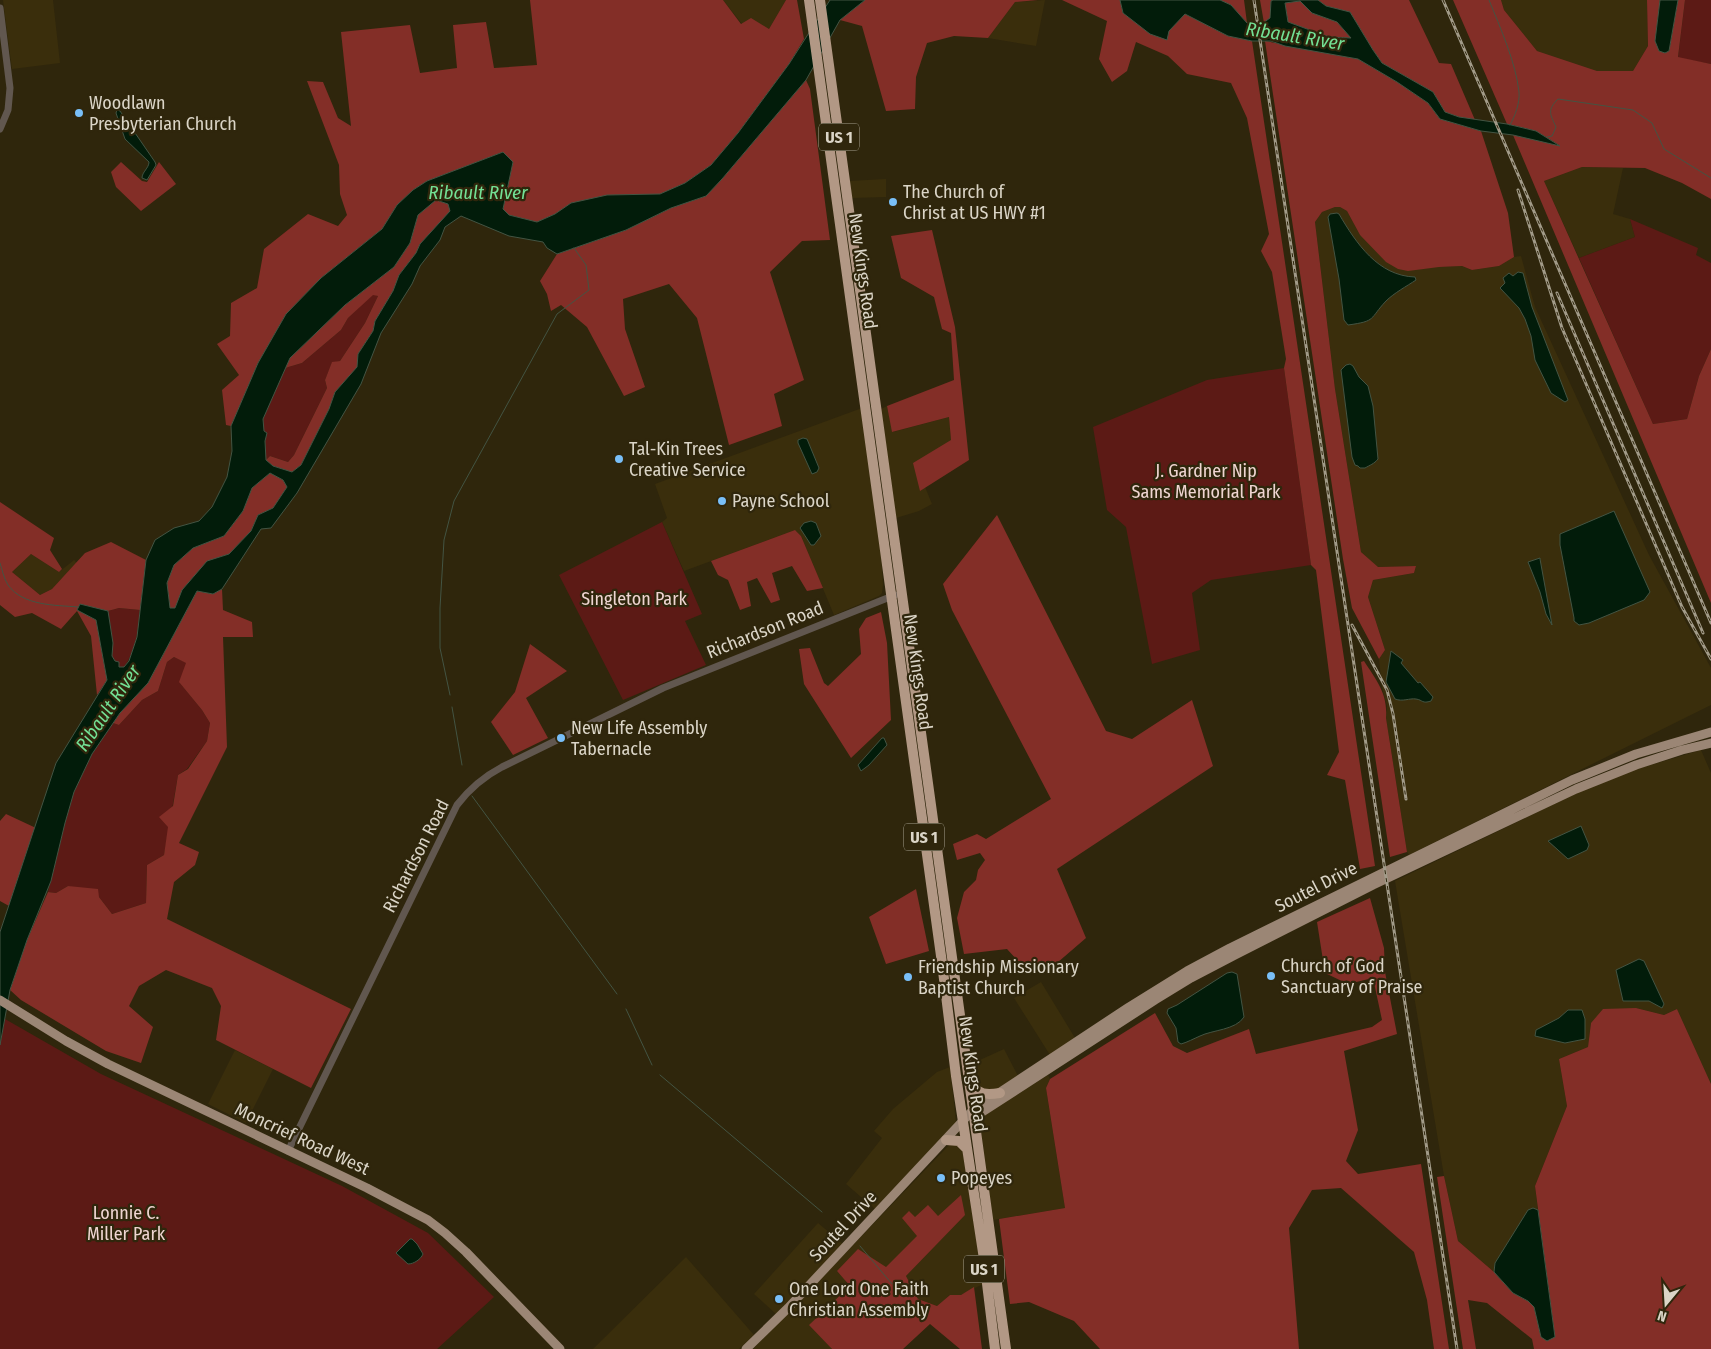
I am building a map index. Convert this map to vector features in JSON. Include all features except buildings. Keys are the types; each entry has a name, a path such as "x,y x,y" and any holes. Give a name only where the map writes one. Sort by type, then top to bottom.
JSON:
{"highway":[{"name":"New Kings Road","path":"809,0 892,596 962,1123 984,1259 995,1349"},
{"name":"New Kings Road","path":"820,1 1006,1349"},
{"path":"970,1083 980,1093 986,1095 1000,1093"},
{"path":"946,1140 959,1141 966,1148"}],"main road":[{"name":"Soutel Drive","path":"746,1349 790,1306 962,1123 1000,1093 1129,1007 1188,971 1239,944 1572,780 1636,754 1711,732"},
{"name":"Soutel Drive","path":"974,1114 1155,1000 1235,955 1373,886 1576,789 1636,765 1711,743"},
{"name":"Moncrief Road West","path":"0,1000 66,1041 108,1064 405,1207 436,1226 466,1252 560,1349"}],"street":[{"path":"0,8 10,88 8,110 0,130"},
{"name":"Richardson Road","path":"288,1151 457,805 474,785 485,776 502,767 663,688 902,592"}],"shaded area":[{"path":"3,0 53,0 60,63 12,69"},
{"path":"530,0 723,0 741,24 751,18 769,29 786,0 797,0 804,39 789,64 738,133 711,165 685,183 660,194 631,194 572,203 555,214 537,222 509,215 503,209 513,162 503,152 427,181 413,190 397,205 382,229 321,278 286,314 258,363 231,426 226,425 222,390 239,375 217,344 230,336 231,303 257,288 264,249 308,214 338,226 347,215 340,194 339,165 307,81 323,82 338,118 351,126 341,32 410,25 420,73 457,68 453,25 486,22 494,68 537,65"},
{"path":"723,0 786,0 769,29 742,24"},
{"path":"865,0 1038,0 1015,2 988,38 954,36 927,43 916,77 915,109 886,111 862,26 840,20"},
{"path":"1045,0 1036,46 988,38 1015,2"},
{"path":"1062,0 1120,0 1123,13 1167,40 1168,31 1185,14 1228,36 1252,41 1375,866 1360,869 1345,780 1327,775 1339,752 1316,570 1311,565 1284,368 1286,359 1272,272 1261,251 1269,234 1247,118 1231,83 1187,74 1168,56 1136,42 1127,71 1112,82 1099,59 1107,21"},
{"path":"1220,0 1244,0 1247,23 1231,5"},
{"path":"1260,0 1273,0 1271,1 1270,18 1264,23"},
{"path":"1318,0 1409,0 1439,63 1451,64 1475,120 1445,112 1433,92 1382,63 1350,12 1326,6"},
{"path":"1453,0 1501,0 1504,10 1537,51 1597,71 1633,71 1648,46 1647,0 1660,0 1655,42 1669,51 1678,0 1685,0 1678,57 1711,64 1711,199 1682,183 1645,168 1582,167 1544,181 1653,424 1687,419 1699,376 1711,349 1711,603 1513,135 1559,145 1536,131 1507,124"},
{"path":"1501,0 1647,0 1648,46 1633,71 1597,71 1537,51 1504,10"},
{"path":"1300,1 1312,13 1337,22 1351,38 1329,37 1288,22 1285,3"},
{"path":"1265,41 1358,59 1428,103 1440,119 1481,131 1508,213 1514,257 1499,266 1472,270 1462,266 1408,271 1398,269 1386,262 1360,235 1347,211 1340,207 1322,212 1315,222 1335,389 1361,552 1378,567 1416,566 1414,573 1373,580 1368,597 1385,650 1379,659 1352,608"},
{"path":"806,80 810,89 830,240 802,241 770,272 804,380 774,394 782,426 729,445 697,318 669,284 623,299 625,329 645,387 624,396 587,327 561,305 551,311 547,294 540,281 557,254 626,230 671,208 706,196"},
{"path":"121,162 142,181 147,182 159,162 176,184 141,211 116,187 111,172"},
{"path":"1582,167 1623,168 1613,214 1630,219 1635,237 1579,258 1544,181"},
{"path":"886,179 886,197 852,198 849,181"},
{"path":"436,199 448,204 451,211 420,244 416,253 399,275 393,291 375,321 373,331 358,354 358,367 335,392 329,409 301,465 292,472 273,466 266,460 270,456 288,462 294,455 327,388 325,380 332,362 340,361 365,323 378,296 373,295 348,318 341,330 302,363 285,368 290,358 345,305 394,267 410,243 418,215"},
{"path":"1340,207 1347,211 1360,235 1439,267 1462,266 1472,270 1499,266 1514,257 1521,256 1535,307 1649,555 1711,668 1711,705 1409,855 1386,718 1387,706 1382,688 1379,659 1385,650 1368,597 1373,580 1414,573 1416,566 1377,567 1361,552 1335,389 1315,222 1322,212"},
{"path":"932,230 955,327 969,460 920,491 913,463 951,440 949,417 892,432 887,406 954,380 951,333 942,329 934,297 901,278 891,236"},
{"path":"887,406 893,432 949,417 951,440 920,490 925,487 932,504 919,511 896,518 881,409"},
{"path":"862,408 881,550 883,585 882,593 879,596 834,615 801,536 795,530 684,571 662,522 667,518 655,484"},
{"path":"270,473 283,480 287,487 273,508 258,515 251,531 229,554 207,562 182,590 175,608 170,608 167,583 174,565 193,548 224,536 243,511 252,488"},
{"path":"0,502 54,538 50,550 62,569 59,572 31,554 12,572 40,595 52,589 85,553 111,542 146,560 140,610 119,608 108,611 80,604 77,610 96,620 107,680 97,695 91,636 77,611 61,629 32,613 15,617 0,605"},
{"path":"997,515 1106,731 1132,739 1192,700 1213,766 1057,869 1086,938 1050,969 1018,961 1007,949 964,954 957,918 964,892 976,880 978,870 985,860 980,853 957,860 953,844 977,834 986,839 1051,799 952,610 943,584"},
{"path":"795,530 801,536 823,588 807,591 792,566 772,573 780,600 771,603 757,578 747,582 751,606 740,610 728,580 718,575 711,561"},
{"path":"31,554 59,572 74,560 77,563 52,589 40,595 12,572"},
{"path":"222,589 223,610 252,622 253,637 223,637 227,747 179,843 199,852 195,865 174,882 167,919 351,1009 311,1088 216,1040 221,1006 212,988 166,970 139,986 129,1006 153,1027 141,1063 106,1051 21,1000 10,990 27,940 48,892 56,893 68,886 98,889 99,897 112,914 146,903 147,865 164,855 168,827 159,817 173,806 178,775 188,769 207,741 210,723 179,682 186,663 174,657 167,662 158,691 142,700 119,725 113,723 148,683 197,591 213,594"},
{"path":"881,612 887,643 891,720 851,758 804,684 799,649 810,648 824,683 828,686 861,654 859,629 866,618"},
{"path":"530,644 567,671 526,698 548,738 513,755 491,722 515,692"},
{"path":"1364,661 1381,688 1385,702 1407,852 1390,857 1361,662"},
{"path":"1701,750 1711,773 1711,1084 1677,1009 1664,1015 1636,1008 1591,1023 1588,1047 1559,1059 1567,1106 1535,1186 1538,1210 1533,1208 1495,1263 1494,1272 1458,1241 1444,1176 1395,881 1579,792 1634,770"},
{"path":"6,814 36,828 9,906 0,901 0,821"},
{"path":"916,889 929,951 886,964 869,917"},
{"path":"1370,898 1384,948 1385,972 1397,1034 1344,1051 1358,1130 1346,1161 1358,1174 1421,1164 1449,1349 1434,1349 1427,1300 1414,1252 1341,1188 1312,1190 1289,1228 1299,1349 1100,1349 1074,1321 1029,1302 1010,1304 999,1219 1065,1208 1046,1088 1050,1079 1155,1013 1173,1046 1187,1053 1249,1029 1256,1054 1372,1027 1382,1020 1373,978 1348,984 1325,973 1317,922"},
{"path":"1041,982 1075,1038 1050,1055 1014,998"},
{"path":"1636,1008 1664,1015 1677,1009 1711,1084 1711,1349 1534,1349 1532,1339 1487,1303 1468,1300 1476,1349 1463,1349 1437,1177 1444,1176 1458,1241 1494,1272 1513,1293 1528,1301 1534,1307 1541,1337 1555,1337 1535,1186 1567,1106 1559,1059 1588,1047 1591,1023 1603,1009"},
{"path":"1004,1049 1018,1076 994,1091 984,1092 973,1081 971,1064"},
{"path":"235,1050 273,1069 246,1123 208,1104"},
{"path":"950,1067 956,1122 875,1209 846,1184 882,1138 874,1131 893,1109 937,1072"},
{"path":"1048,1075 1050,1079 1046,1088 1065,1208 993,1220 980,1122 983,1116"},
{"path":"951,1143 962,1145 983,1284 961,1295 950,1295 937,1306 918,1299 906,1276 964,1215 903,1218 918,1236 886,1267 837,1271 851,1286 831,1349 753,1349"},
{"path":"961,1195 965,1215 906,1276 918,1299 937,1306 950,1295 961,1295 974,1287 982,1349 960,1349 930,1324 903,1349 832,1349 809,1325 850,1286 837,1271 858,1249 886,1267 917,1236 902,1218 909,1211 915,1217 928,1205 938,1216"},
{"path":"818,1223 843,1244 776,1314 754,1294"},
{"path":"686,1257 754,1335 739,1349 593,1349"}],"green space":[{"path":"1685,0 1711,0 1711,64 1678,58"},
{"path":"1630,219 1698,248 1696,255 1711,263 1711,349 1699,376 1687,419 1653,424 1579,258 1635,237"},
{"path":"373,294 378,296 365,323 340,361 332,363 325,380 327,388 294,455 288,462 270,456 266,460 265,441 267,433 264,431 263,419 285,368 302,363 341,330 348,318"},
{"name":"J. Gardner Nip Sams Memorial Park","path":"1284,368 1311,565 1211,580 1192,593 1200,650 1152,664 1126,527 1107,510 1093,427 1207,380"},
{"name":"Singleton Park","path":"662,522 702,614 685,621 706,665 623,700 559,575"},
{"path":"119,608 140,610 134,647 124,667 119,667 112,656 113,643 108,611"},
{"path":"174,657 187,663 180,683 210,723 207,741 187,769 178,775 164,855 147,865 146,903 112,914 99,897 68,886 56,893 48,892 74,792 92,754 113,723 119,725 142,700 158,691 167,662"},
{"name":"Lonnie C. Miller Park","path":"5,1019 101,1074 342,1186 428,1233 494,1297 437,1349 0,1349 0,1045"}],"water":[{"name":"Ribault River","path":"830,0 865,0 840,20 806,80 706,196 671,208 626,230 557,254 547,248 543,242 509,236 461,216 445,227 440,240 420,266 412,284 381,333 361,384 297,493 271,528 261,529 222,589 213,594 197,591 148,683 120,713 92,754 74,792 51,881 27,940 10,990 0,1045 0,932 56,763 107,680 96,620 77,610 80,604 108,611 113,643 112,656 115,661 119,662 119,667 124,667 129,661 137,637 146,560 155,540 174,528 199,521 212,507 227,477 232,451 231,426 258,363 286,314 321,278 382,229 397,205 413,190 427,181 503,152 513,162 503,209 509,215 537,222 555,214 571,203 607,195 660,194 685,183 711,165 738,133 789,64","holes":["436,200 448,204 450,211 420,244 416,253 399,275 393,291 375,321 373,331 358,354 357,367 335,392 329,409 301,465 292,472 273,466 266,460 265,441 267,433 264,431 263,419 290,358 345,305 394,267 410,243 418,215","270,473 283,480 287,487 273,508 258,515 251,531 229,554 207,561 182,590 175,608 170,608 167,583 174,565 193,548 224,536 243,511 252,488"]},
{"name":"Ribault River","path":"1120,0 1220,0 1231,5 1247,23 1263,23 1270,18 1271,1 1273,0 1318,0 1326,6 1350,12 1382,63 1433,92 1445,112 1459,117 1507,124 1536,131 1560,146 1513,135 1481,131 1440,119 1428,103 1358,59 1285,46 1271,41 1252,41 1228,36 1185,14 1169,31 1167,40 1150,34 1123,13","holes":["1300,1 1312,13 1337,22 1351,38 1329,37 1288,22 1285,3"]},
{"path":"1660,0 1678,0 1669,51 1665,53 1659,51 1655,41"},
{"path":"117,110 120,111 155,162 156,165 147,180 142,178 149,162 125,139 116,113"},
{"path":"1337,213 1361,246 1379,264 1390,271 1415,277 1416,280 1389,298 1372,318 1364,322 1348,325 1344,320 1328,217 1330,214"},
{"path":"1518,272 1523,273 1532,307 1568,400 1565,402 1551,393 1535,360 1531,336 1525,319 1519,308 1500,288 1505,283 1503,278 1509,273 1513,276"},
{"path":"1350,364 1368,386 1373,406 1378,459 1365,468 1355,465 1352,457 1341,370"},
{"path":"807,439 819,468 817,472 812,474 798,443 798,440"},
{"path":"1614,511 1650,592 1644,600 1589,623 1579,625 1574,621 1560,545 1560,534"},
{"path":"811,521 816,523 821,536 814,545 811,545 800,528 804,523"},
{"path":"1540,558 1552,625 1546,614 1540,592 1528,562"},
{"path":"1391,651 1403,660 1401,663 1433,697 1431,701 1395,699 1386,682"},
{"path":"884,738 887,745 861,771 858,765"},
{"path":"1581,826 1589,845 1587,850 1568,859 1548,841"},
{"path":"1639,959 1644,961 1664,1004 1662,1008 1649,1001 1623,1001 1616,970"},
{"path":"1227,973 1237,974 1244,1017 1230,1027 1205,1034 1181,1044 1178,1042 1176,1028 1167,1013 1168,1009"},
{"path":"1568,1010 1582,1010 1585,1019 1585,1039 1565,1043 1535,1036 1536,1030 1559,1018"},
{"path":"1533,1208 1538,1210 1555,1337 1547,1341 1541,1337 1534,1307 1528,1301 1513,1293 1494,1272 1495,1263 1528,1210"},
{"path":"410,1239 417,1244 423,1254 417,1261 408,1264 396,1253"}],"waterway":[{"path":"1489,0 1515,69 1519,92 1519,101 1510,125"},
{"path":"1547,137 1552,136 1556,127 1552,119 1551,109 1558,99 1633,110 1652,123 1664,149 1711,178"},
{"path":"450,695 440,648 440,608 444,540 454,501 557,314 589,290 586,265 574,248"},
{"path":"0,563 8,585 22,597 50,605 78,607"},
{"path":"452,707 462,765"},
{"path":"472,796 617,994"},
{"path":"626,1009 652,1065"},
{"path":"660,1075 822,1212"},
{"path":"860,1246 892,1284"}],"railway":[{"path":"1254,0 1457,1349"},
{"path":"1443,0 1711,623"},
{"path":"1518,190 1562,328 1682,607 1711,659"},
{"path":"1557,293 1703,633"},
{"path":"1352,625 1387,690 1393,714 1406,799"}],"place":[{"name":"Woodlawn Presbyterian Church","path":"79,113"},
{"name":"The Church of Christ at US HWY #1","path":"893,202"},
{"name":"Tal-Kin Trees Creative Service","path":"619,459"},
{"name":"Payne School","path":"722,501"},
{"name":"New Life Assembly Tabernacle","path":"561,738"},
{"name":"Church of God Sanctuary of Praise","path":"1271,976"},
{"name":"Friendship Missionary Baptist Church","path":"908,977"},
{"name":"Popeyes","path":"941,1178"},
{"name":"One Lord One Faith Christian Assembly","path":"779,1299"}]}
